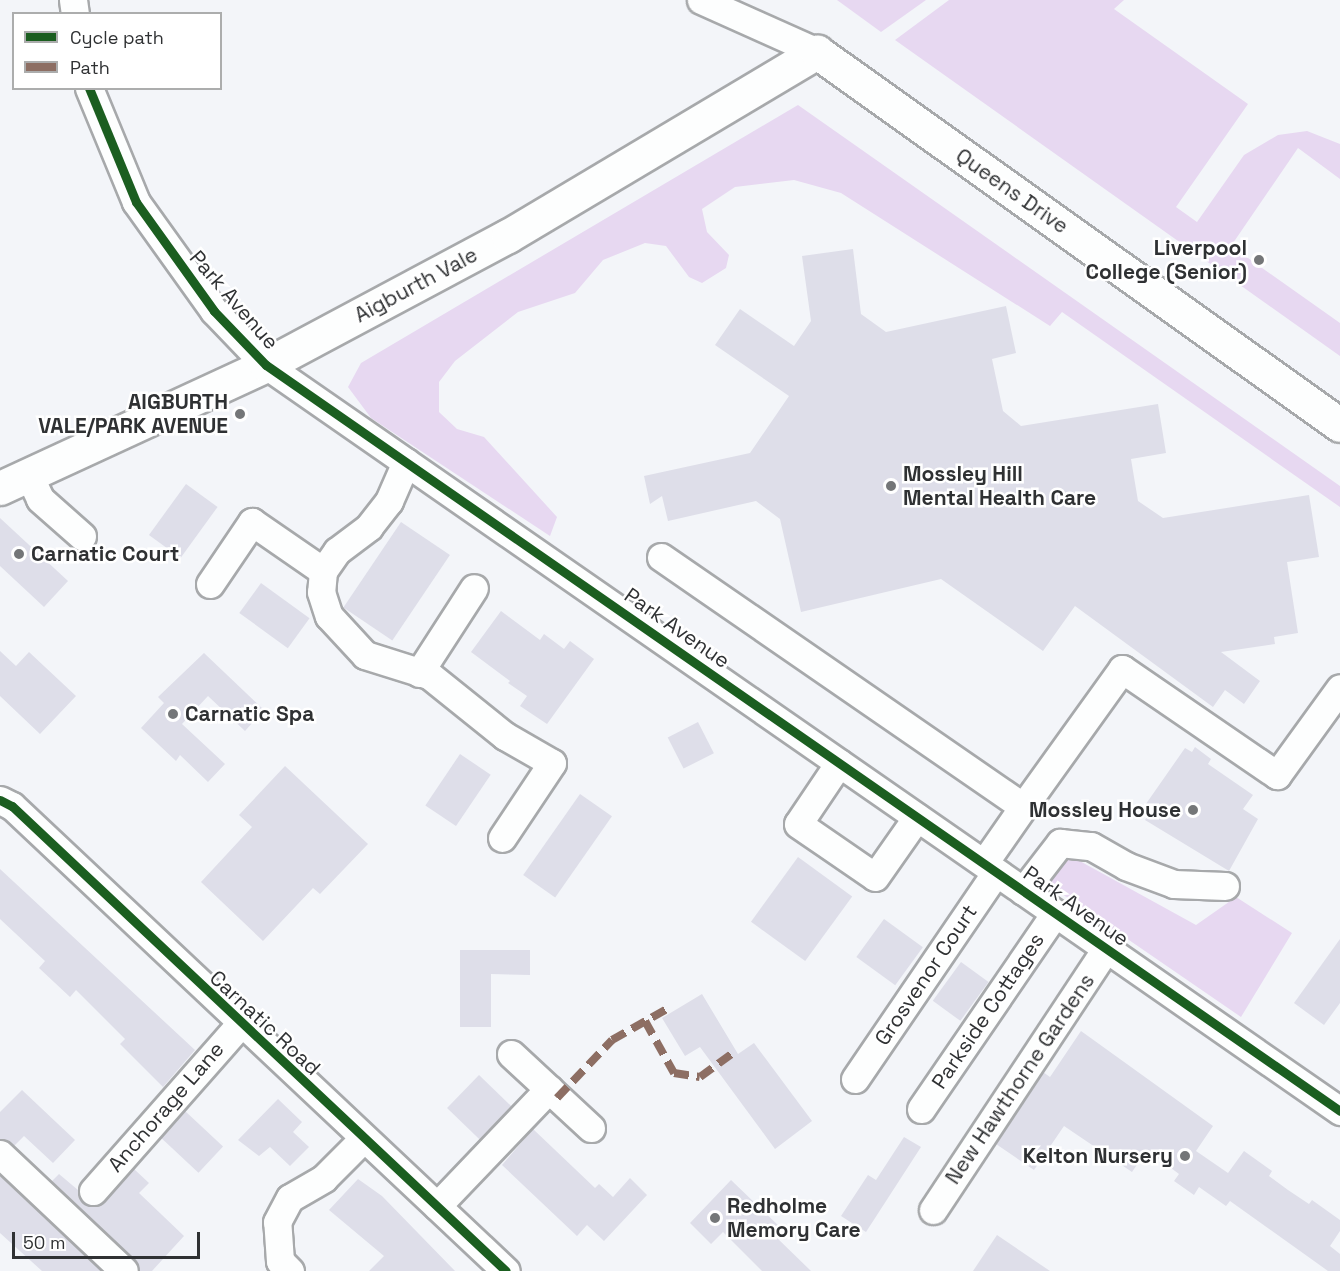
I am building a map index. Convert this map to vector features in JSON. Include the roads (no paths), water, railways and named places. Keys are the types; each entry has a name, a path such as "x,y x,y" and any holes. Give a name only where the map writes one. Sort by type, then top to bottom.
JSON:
{"main road":[{"name":"Aigburth Vale","path":"0,488 266,365 508,236 817,52"},
{"name":"Queens Drive","path":"817,52 1340,425"}],"street":[{"name":"Queens Drive","path":"701,0 817,52"},
{"name":"Park Avenue","path":"91,90 136,202 214,311 266,365 1107,949 1337,1101"},
{"path":"406,462 389,501 376,518 337,551 323,571 321,592 329,616 345,637 365,655 429,675 505,736 552,763 502,838"},
{"path":"29,475 40,499 82,536"},
{"path":"210,584 252,522 323,571"},
{"path":"661,557 1023,807"},
{"path":"419,672 474,588"},
{"name":"Grosvenor Court","path":"855,1079 990,868 1023,807 1122,669 1277,775 1340,688"},
{"path":"839,763 798,824 876,877 917,817"},
{"name":"Carnatic Road","path":"0,800 20,814 362,1140 506,1271"},
{"path":"1023,891 1060,843 1091,846 1126,866 1174,884 1225,886"},
{"name":"Parkside Cottages","path":"921,1109 1055,913"},
{"name":"New Hawthorne Gardens","path":"933,1210 1107,949"},
{"name":"Anchorage Lane","path":"93,1191 240,1024"},
{"path":"511,1054 591,1128"},
{"path":"437,1206 549,1089"},
{"path":"290,1271 280,1260 278,1250 277,1222 281,1214 290,1198 324,1178 362,1140"},
{"path":"0,1154 124,1271"}],"place":[{"name":"Liverpool College (Senior)","path":"1259,260"},
{"name":"AIGBURTH VALE/PARK AVENUE","path":"240,414"},
{"name":"Mossley Hill Mental Health Care","path":"891,486"},
{"name":"Carnatic Court","path":"19,554"},
{"name":"Carnatic Spa","path":"173,714"},
{"name":"Mossley House","path":"1193,810"},
{"name":"Kelton Nursery","path":"1185,1156"},
{"name":"Redholme Memory Care","path":"715,1218"}]}
